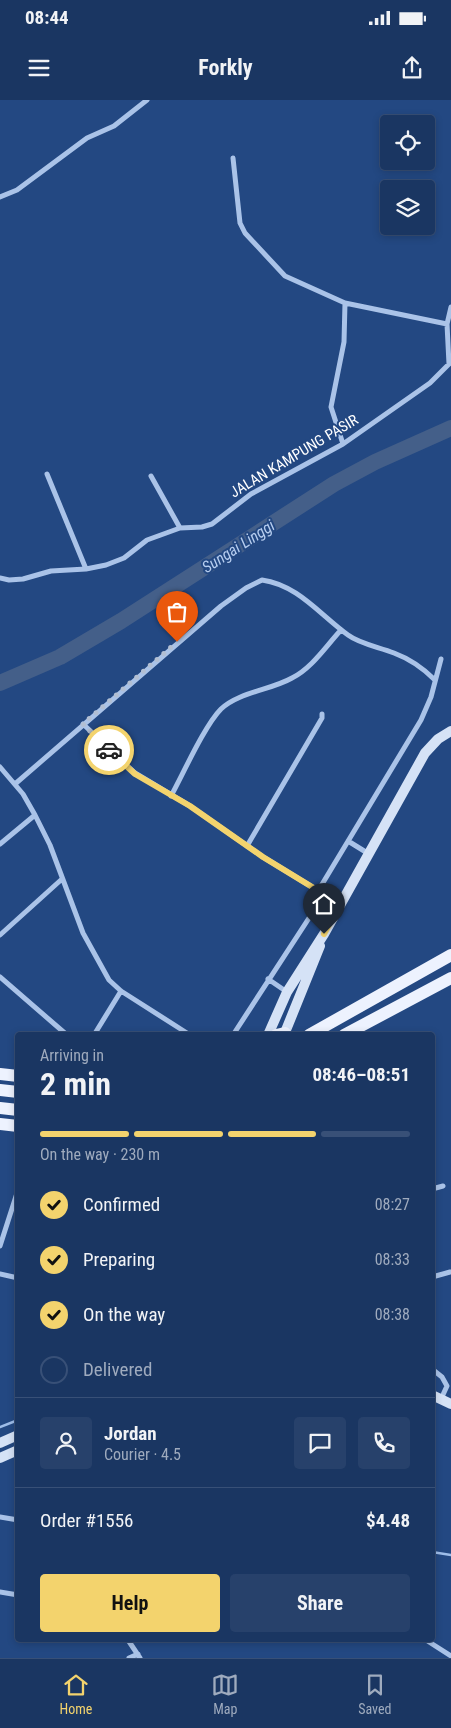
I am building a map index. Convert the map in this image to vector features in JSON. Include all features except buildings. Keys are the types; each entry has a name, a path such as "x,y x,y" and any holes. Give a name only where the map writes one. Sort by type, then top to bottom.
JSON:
{"main road":[{"path":"269,1032 287,992 324,934 425,753 438,739 451,731"},
{"path":"282,1032 324,934"},
{"path":"314,1032 451,955"},
{"path":"350,1032 451,978"},
{"path":"0,1074 15,1076"},
{"path":"0,1090 15,1092"},
{"path":"0,1108 15,1110"},
{"path":"0,1124 15,1126"},
{"path":"0,1443 15,1436"},
{"path":"0,1458 15,1451"}],"street":[{"path":"0,197 17,190 87,138 114,126 147,100"},
{"path":"232,158 240,223 245,233 285,276 345,303 447,324"},
{"path":"343,444 331,407 344,342 345,303"},
{"path":"450,364 447,324 451,307"},
{"name":"JALAN KAMPUNG PASIR","path":"0,578 16,580 51,571 86,569 124,558 147,540 180,528 202,527 212,524 251,494 343,444 430,383 450,364"},
{"path":"47,474 86,569"},
{"path":"151,476 180,528"},
{"path":"15,784 221,606 262,580 286,587 349,636 395,653 419,665 435,680"},
{"path":"171,796 213,720 222,708 236,700 292,679 307,668 341,630"},
{"path":"318,891 420,720 441,659"},
{"path":"247,846 312,735 322,714"},
{"path":"83,724 135,774 196,810 247,846 340,904"},
{"path":"0,767 15,784 35,815 50,845 83,933 102,970 109,980 121,991 185,1032"},
{"path":"0,844 35,815"},
{"path":"348,841 369,854"},
{"path":"0,935 62,879"},
{"path":"235,1032 324,895"},
{"path":"0,977 64,1032"},
{"path":"268,979 287,992"},
{"path":"96,1032 121,991"},
{"path":"435,1188 443,1186"},
{"path":"0,1246 15,1199"},
{"path":"435,1277 450,1272"},
{"path":"0,1274 15,1277"},
{"path":"435,1371 442,1377 447,1386 442,1400"},
{"path":"0,1517 15,1520"},
{"path":"0,1592 15,1595"},
{"path":"129,1642 139,1656 129,1658"},
{"path":"429,1642 451,1656"}],"waterway":[{"name":"Sungai Linggi","path":"0,683 60,657 121,621 334,484 375,462 451,428"},
{"path":"0,1427 15,1421"},
{"path":"435,1552 451,1555"}],"way so far":[{"path":"109,750 83,724 177,642"}],"route":[{"path":"109,750 135,774 209,818 263,857 340,904 324,934"}]}
